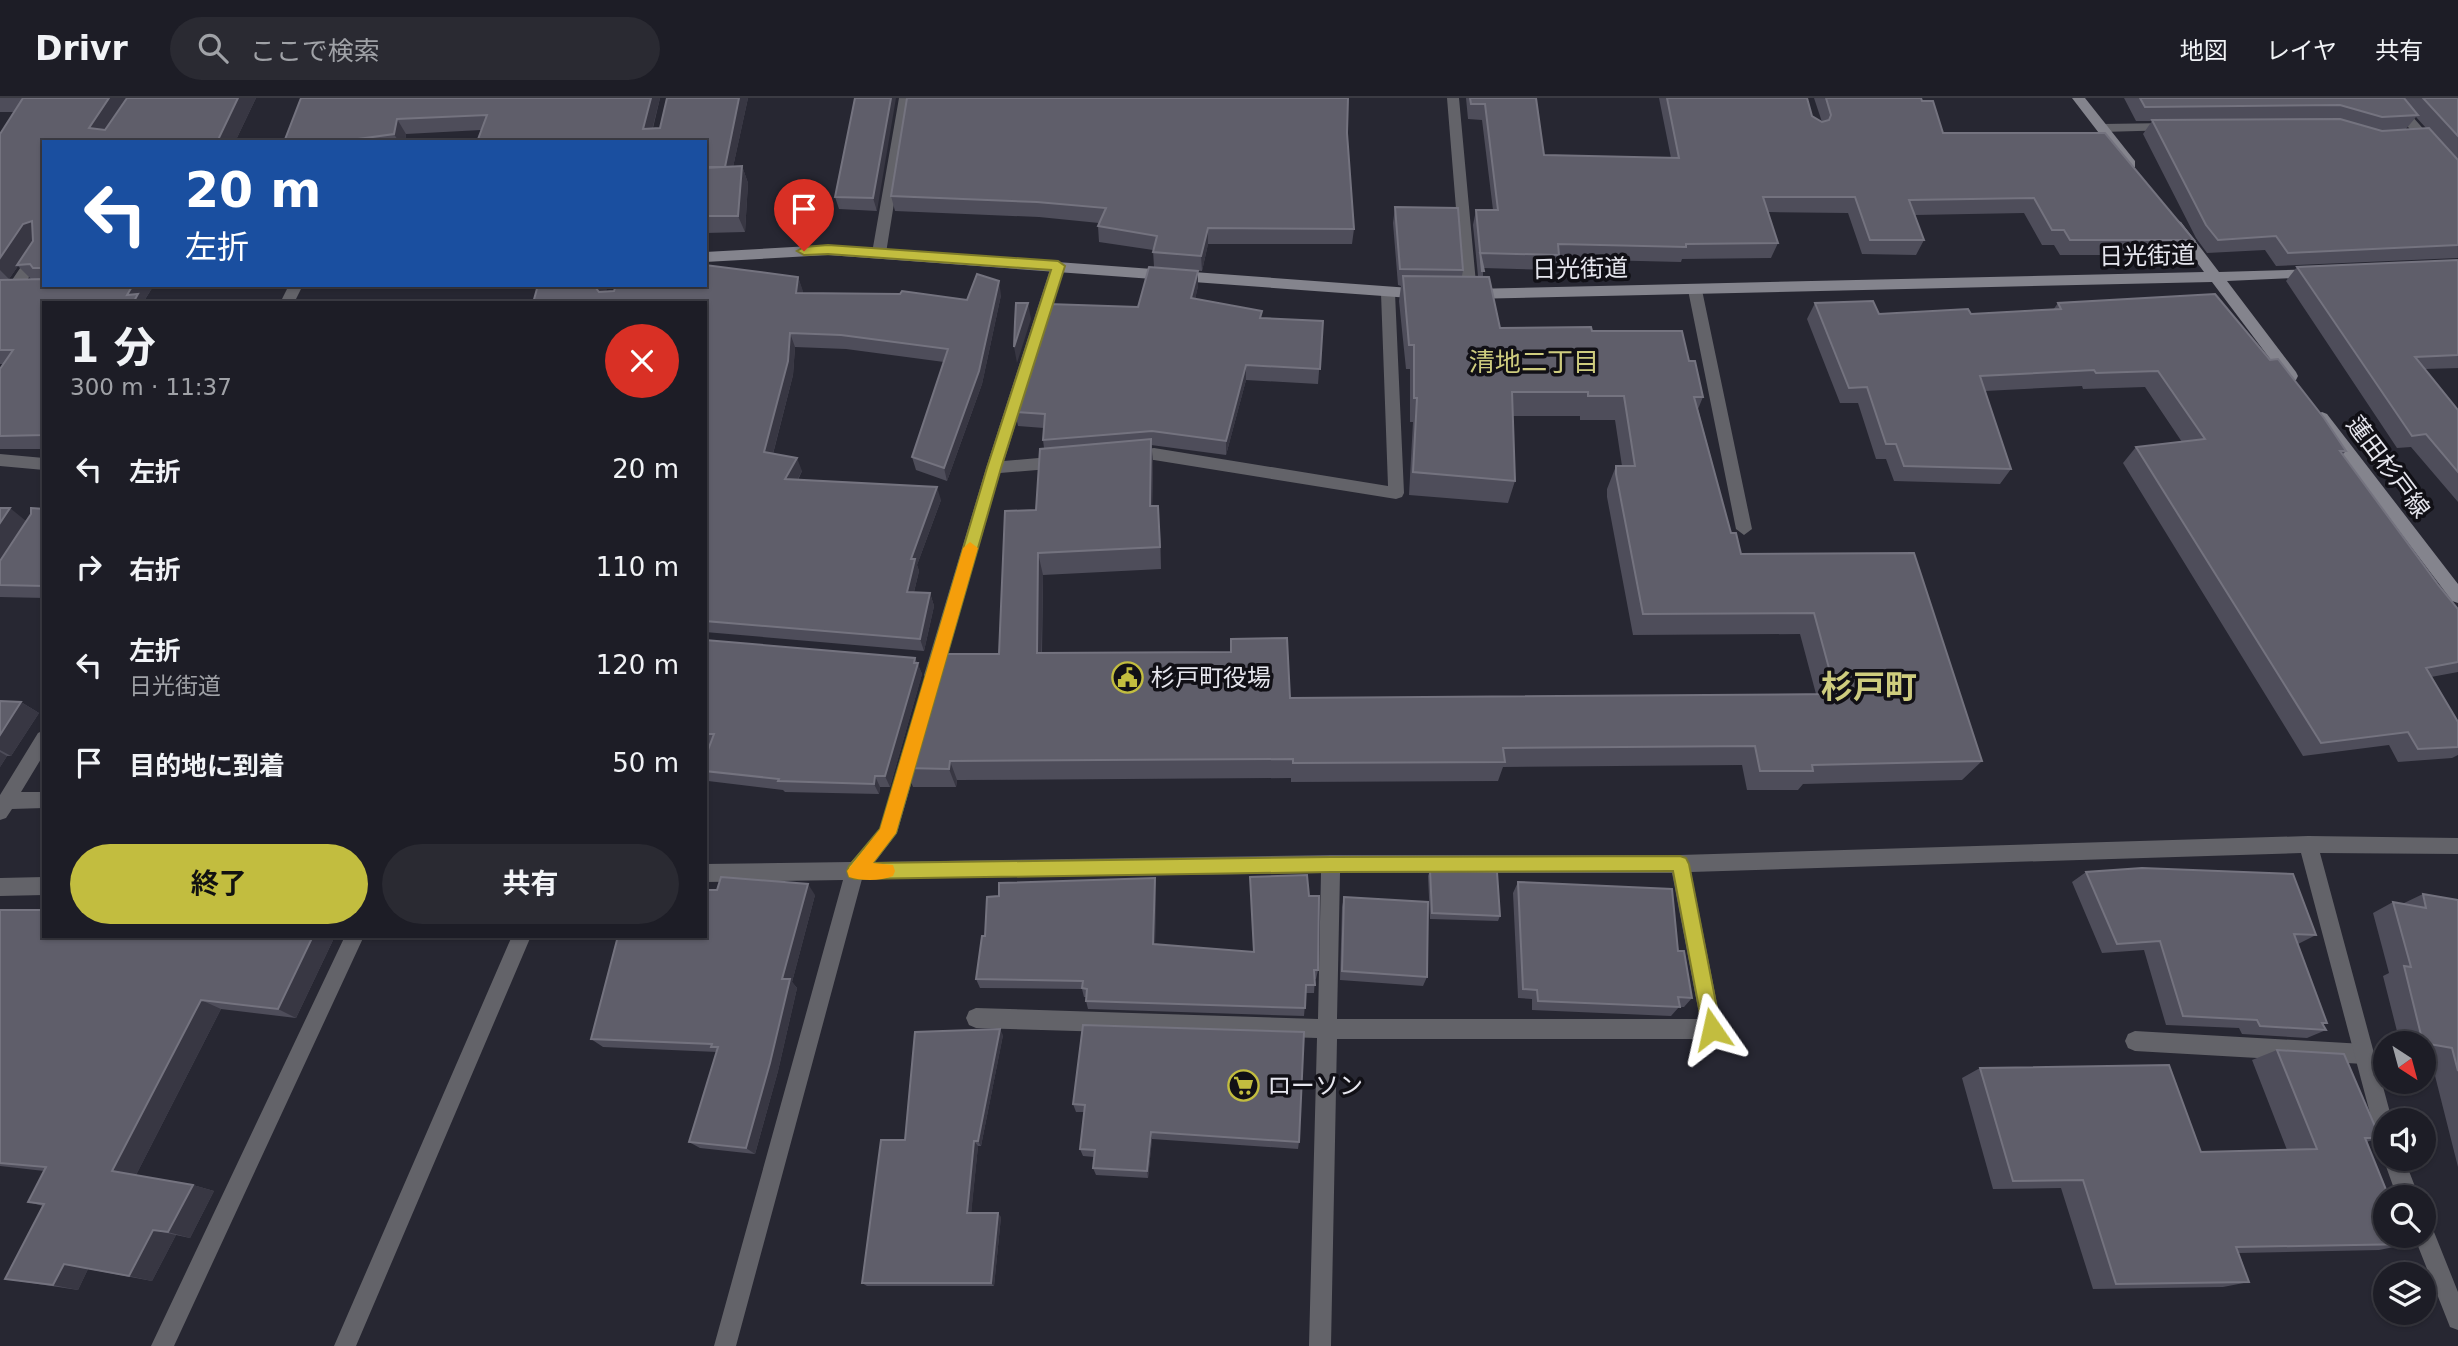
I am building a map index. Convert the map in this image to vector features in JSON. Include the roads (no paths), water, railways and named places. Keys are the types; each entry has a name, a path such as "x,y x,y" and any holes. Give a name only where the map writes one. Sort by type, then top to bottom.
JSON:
{"main road":[{"path":"2078,98 2141,178"},
{"name":"蓮田杉戸線","path":"2164,209 2458,596"},
{"name":"日光街道","path":"707,257 828,250 1388,293 1457,294 2216,278 2327,271"},
{"path":"8,287 39,287"}],"street":[{"path":"879,253 905,98"},
{"path":"1453,98 1457,294"},
{"path":"2389,98 2416,136 2458,176"},
{"path":"2102,128 2182,127"},
{"path":"8,287 42,245"},
{"path":"929,688 930,661 1058,266"},
{"path":"1695,290 1744,529"},
{"path":"1114,457 1154,454 1396,493 1388,293"},
{"path":"994,468 1074,461"},
{"path":"2,464 42,464"},
{"path":"724,1346 855,871 888,833 918,728"},
{"path":"3,807 42,741"},
{"path":"3,807 42,800"},
{"path":"707,873 1331,864 1680,864 2308,844 2458,846"},
{"path":"2308,844 2379,1108"},
{"path":"1320,1346 1331,864"},
{"path":"976,1018 1327,1028 1712,1029 1680,864"},
{"path":"0,887 42,886"},
{"path":"162,1346 354,938"},
{"path":"345,1346 521,938"},
{"path":"2136,1041 2364,1054"},
{"path":"2429,1248 2458,1319"}],"place":[{"name":"杉戸町役場","path":"1128,678"},
{"name":"ローソン","path":"1244,1086"}],"district":[{"name":"清地二丁目","path":"1534,362"},
{"name":"杉戸町","path":"1869,687"}]}
